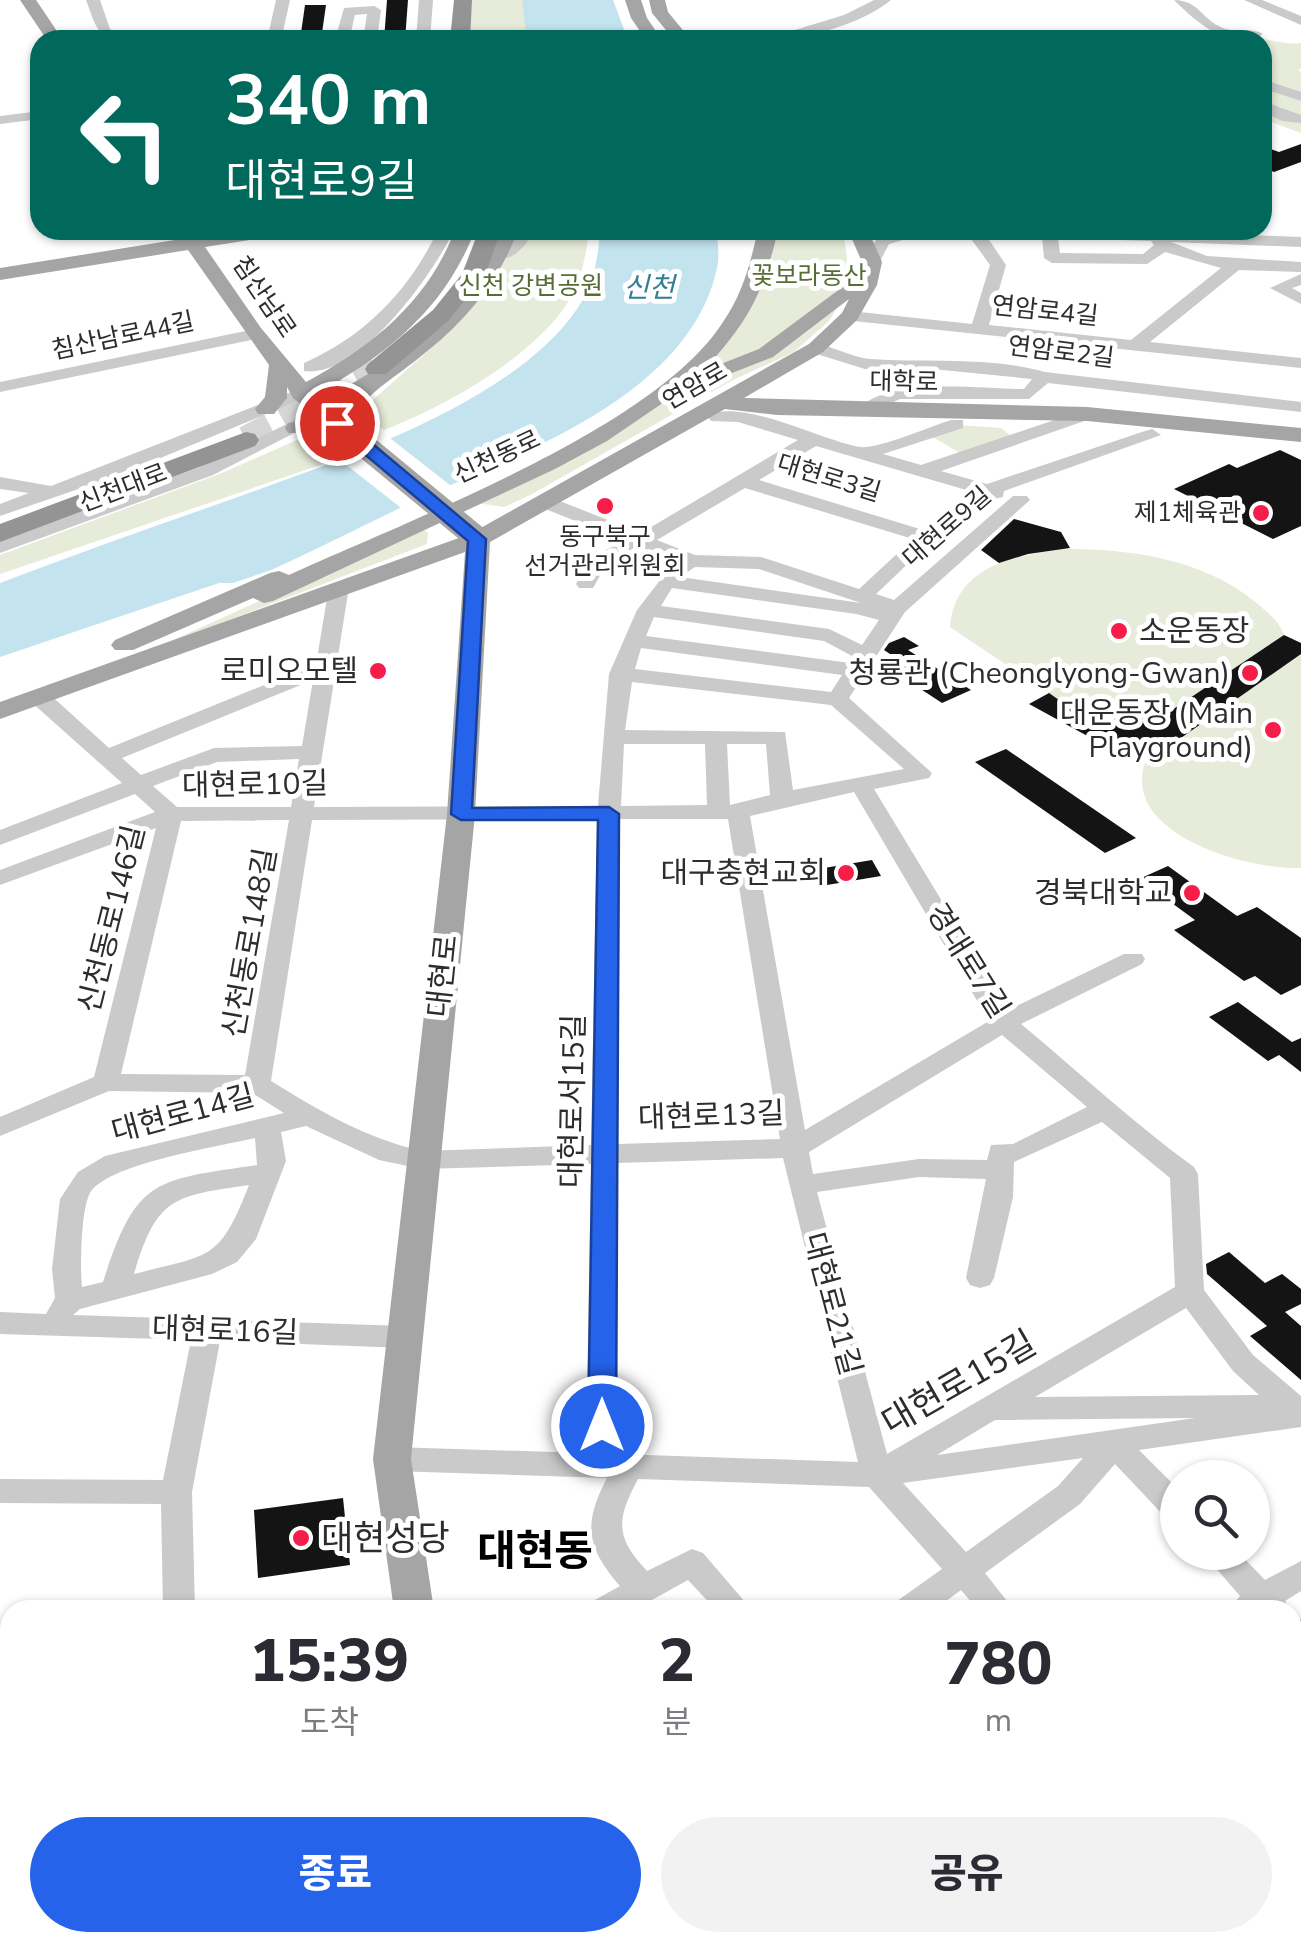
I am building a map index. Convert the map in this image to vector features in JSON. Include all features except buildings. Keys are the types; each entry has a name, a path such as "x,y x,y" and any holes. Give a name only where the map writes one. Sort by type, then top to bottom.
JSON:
{"highway":[{"path":"448,0 456,30"},
{"path":"459,30 463,0"},
{"path":"371,367 428,310 458,273 470,240"},
{"path":"371,367 441,315 473,275 486,240"},
{"name":"신천대로","path":"0,522 242,436"},
{"name":"신천대로","path":"0,534 242,436"},
{"path":"0,512 54,492"},
{"path":"0,546 29,536"}],"main road":[{"path":"28,0 48,30"},
{"path":"623,0 637,30"},
{"path":"633,0 649,30"},
{"path":"657,0 660,13 674,30"},
{"path":"668,0 682,30"},
{"path":"0,274 169,240"},
{"name":"침산남로","path":"192,240 278,366 333,422"},
{"path":"296,428 333,422 358,392 371,367 448,273 461,240"},
{"path":"301,392 371,367 442,327 497,256 504,240"},
{"name":"신천동로","path":"0,696 250,591 482,484 546,454 661,389 739,289 752,240"},
{"name":"신천동로","path":"0,711 547,464 661,389 716,343 745,303 763,265 767,240"},
{"path":"661,389 722,374 766,352 870,268 861,240"},
{"name":"연암로","path":"38,696 478,539 673,430 719,409 816,348 850,316 870,268"},
{"path":"266,409 276,398 278,366 371,367"},
{"path":"778,370 774,386 778,394 816,408"},
{"name":"대학로","path":"719,409 764,413 816,408 1087,414 1301,435"},
{"path":"333,422 478,539"},
{"name":"대현로","path":"413,1600 392,1459 461,814 478,539"}],"street":[{"path":"94,0 108,30"},
{"path":"276,30 283,0"},
{"path":"424,30 426,0"},
{"path":"810,30 848,18 884,0"},
{"path":"1181,0 1217,30"},
{"path":"1251,0 1301,20"},
{"path":"1264,0 1301,4"},
{"path":"344,30 349,11 374,10 371,30"},
{"path":"1272,83 1301,97"},
{"path":"1272,111 1299,126"},
{"path":"0,120 30,116"},
{"path":"310,367 337,355 415,286 440,240"},
{"path":"497,256 517,247 521,240"},
{"path":"870,268 887,240"},
{"path":"980,240 998,265 980,330"},
{"path":"1051,240 1052,258 1147,259 1160,241"},
{"path":"1146,240 1301,242"},
{"path":"1160,241 1234,264 1301,267"},
{"path":"1134,346 1234,264"},
{"path":"1301,279 1278,288 1301,300"},
{"name":"연암로4길","path":"850,316 1134,346 1232,377 1301,363"},
{"name":"침산남로44길","path":"0,387 256,334"},
{"name":"연암로2길","path":"816,348 865,364 1018,370 1044,377 1232,377 1301,406"},
{"path":"866,409 900,394 1029,394 1044,377"},
{"path":"29,536 173,483 242,436 266,409 301,392"},
{"name":"대현로9길","path":"764,413 812,440 1020,500 892,615 837,698"},
{"name":"대학로","path":"921,470 1087,414"},
{"name":"대학로","path":"863,454 957,424"},
{"path":"0,483 54,492 242,436 296,428"},
{"path":"988,490 1152,435"},
{"path":"744,481 812,440"},
{"name":"대현로3길","path":"586,584 598,560 645,539 744,481 934,531"},
{"name":"대현로9길","path":"878,506 934,531 988,490"},
{"path":"545,502 692,561 761,564 864,595 892,615"},
{"path":"864,595 934,531"},
{"name":"대현로서15길","path":"615,1466 605,1153 612,737 620,674 646,610 674,567 692,561"},
{"path":"667,581 892,615"},
{"name":"신천동로148길","path":"256,1084 340,587"},
{"path":"732,690 770,596"},
{"path":"646,610 829,635 861,662"},
{"path":"634,641 746,657 861,662"},
{"path":"108,756 326,667"},
{"path":"461,814 728,813 921,773 837,698 732,690 620,674"},
{"name":"신천동로146길","path":"38,696 171,814 106,1082"},
{"path":"612,737 776,737 782,800"},
{"path":"716,737 728,813"},
{"name":"신천동로146길","path":"0,838 226,752 312,752"},
{"name":"경대로7길","path":"862,786 1003,1022 1130,1134 1184,1174 1190,1292"},
{"name":"대현로21길","path":"728,813 801,1185 877,1474 988,1600"},
{"name":"대현로10길","path":"6,872 171,814 461,814"},
{"name":"대현로13길","path":"422,1160 795,1148 1003,1022 1133,959"},
{"name":"대현로14길","path":"0,1126 106,1082 256,1084 308,1116 389,1153 422,1160"},
{"path":"980,1278 998,1197 1001,1152 1017,1153 1105,1109"},
{"name":"대현로14길","path":"70,1301 64,1270 71,1234 69,1210 77,1188 90,1176 115,1164 308,1116"},
{"name":"대현로16길","path":"44,1325 70,1301 202,1266 227,1255 242,1238 272,1161 266,1125"},
{"path":"801,1185 919,1168 1000,1170"},
{"name":"대현로16길","path":"115,1290 149,1205 166,1194 198,1184 267,1174"},
{"path":"1190,1292 1243,1363 1295,1408"},
{"name":"대현로15길","path":"392,1459 877,1474 1190,1292"},
{"name":"대현로16길","path":"0,1324 405,1337"},
{"path":"180,1600 176,1492 208,1330"},
{"path":"990,1409 1295,1408"},
{"path":"877,1474 1114,1444 1295,1408"},
{"path":"1114,1444 1160,1491"},
{"path":"922,1600 1068,1494 1114,1444"},
{"path":"615,1466 608,1508 608,1551 642,1589"},
{"path":"0,1491 176,1492"},
{"path":"623,1600 692,1562 727,1600"},
{"path":"1232,1570 1255,1600"},
{"path":"1268,1600 1301,1574"}],"green space":[{"path":"468,0 523,0 526,30 465,30"},
{"path":"1272,40 1301,43 1301,133 1272,122"},
{"name":"신천 강변공원","path":"509,240 588,240 576,287 567,304 509,362 459,395 384,430 363,414 365,407 429,350 474,300"},
{"name":"꽃보라동산","path":"774,240 844,240 851,285 829,321 794,352 733,380 532,494 504,507 477,503 617,429 737,325 769,269"},
{"path":"958,425 1001,428 1011,436 960,453 929,435"},
{"path":"306,436 335,460 0,574 0,555 222,473"},
{"path":"421,528 428,533 427,544 149,651"},
{"name":"소운동장","path":"1063,549 1139,554 1188,566 1233,586 1254,601 1275,620 1284,635 1169,712 1072,709 950,627 954,606 975,577 1006,561"},
{"path":"1301,646 1301,868 1244,861 1183,837 1160,819 1145,797 1143,772 1156,742"}],"water":[{"path":"522,0 613,0 624,30 526,30"},
{"name":"신천","path":"599,240 717,240 718,254 701,312 675,350 640,383 600,412 512,458 271,570 233,583 219,583 0,657 0,583 313,470 464,403 509,375 547,344 577,309 594,271"}],"pier":[{"path":"386,435 455,489 405,511 335,456"}],"tunnel":[{"path":"246,440 377,369"}],"place":[{"name":"동구북구 선거관리위원회","path":"605,506"},
{"name":"제1체육관","path":"1261,513"},
{"name":"소운동장","path":"1119,631"},
{"name":"로미오모텔","path":"378,671"},
{"name":"청룡관 (Cheonglyong-Gwan)","path":"1250,673"},
{"name":"대운동장 (Main Playground)","path":"1273,730"},
{"name":"대구충현교회","path":"846,873"},
{"name":"경북대학교","path":"1192,893"},
{"name":"대현성당","path":"301,1538"}],"district":[{"name":"대현동","path":"535,1551"}],"route":[{"path":"337,423 478,539 461,814 609,814 602,1426"}]}
